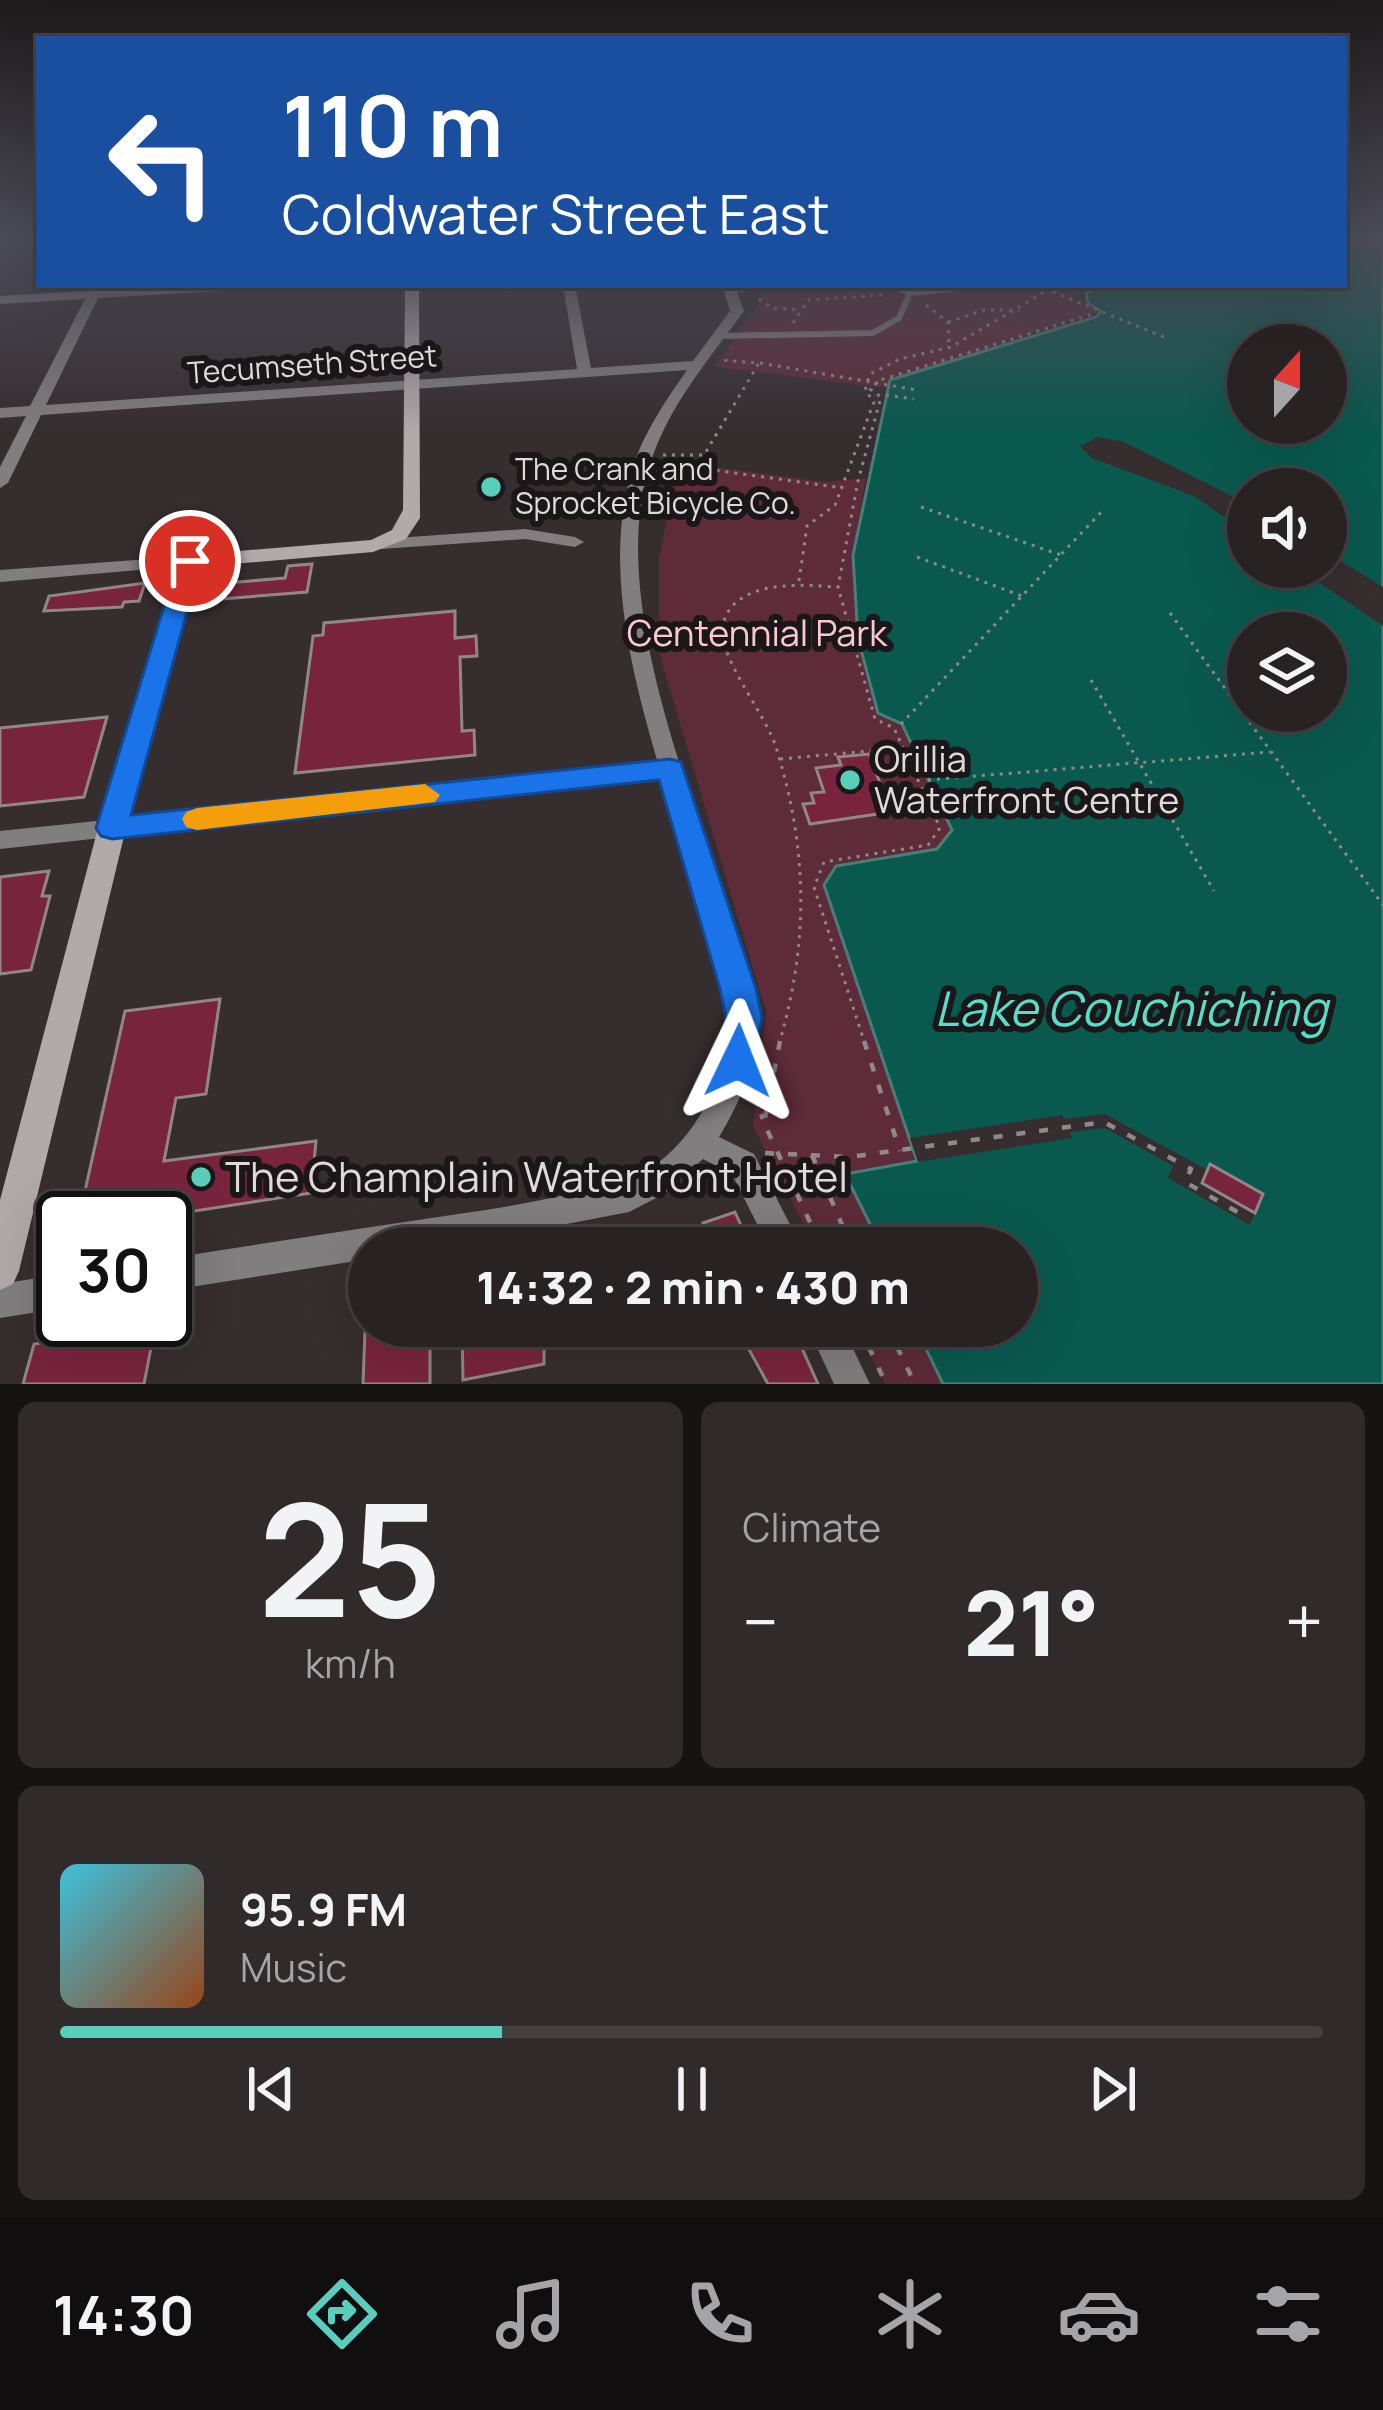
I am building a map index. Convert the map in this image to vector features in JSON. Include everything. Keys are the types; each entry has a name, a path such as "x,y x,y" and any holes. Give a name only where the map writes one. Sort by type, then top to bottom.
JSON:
{"main road":[{"path":"0,1271 112,828 190,561 381,544 402,533 412,510 412,303"}],"street":[{"path":"0,483 90,303"},
{"path":"572,303 585,374"},
{"path":"192,1271 597,1206 647,1188 698,1142 730,1092 744,1018 670,769 633,599 633,496 649,446 723,337 737,303"},
{"name":"Tecumseth Street","path":"0,413 707,363"},
{"path":"381,544 525,534 575,542"},
{"path":"0,576 190,561"},
{"path":"0,840 670,769"},
{"path":"698,1142 738,1159 775,1227"},
{"path":"0,1300 36,1295"},
{"path":"834,1347 852,1384"}],"lane":[{"path":"723,337 873,333 894,324 907,303"}],"path":[{"path":"761,303 801,310"},
{"path":"784,337 806,303"},
{"path":"921,303 948,322 984,310 1021,310"},
{"path":"798,583 807,526 835,505 843,488 874,402 865,392 880,367 950,348 1031,303"},
{"path":"1072,303 1164,338"},
{"path":"870,384 1096,313"},
{"path":"948,322 950,348"},
{"path":"707,363 723,337"},
{"path":"707,363 825,370 870,384 917,390"},
{"path":"658,454 704,455 759,363"},
{"path":"870,384 869,391 881,398 858,481 838,587 875,719 894,728 940,828 928,845 824,862 814,887 900,1151"},
{"path":"886,395 914,399"},
{"path":"662,445 654,463 843,488"},
{"path":"921,507 1063,556"},
{"path":"902,724 1105,508"},
{"path":"917,557 1024,596"},
{"path":"763,1119 798,975 801,932 794,831 778,759 757,700 723,650 722,622 746,594 798,583 838,587"},
{"path":"1170,613 1383,905"},
{"path":"1091,680 1214,891"},
{"path":"778,759 903,748"},
{"path":"928,779 1272,752"},
{"path":"752,1084 812,1227"},
{"path":"776,1150 849,1157 1105,1122 1192,1169 1185,1182 1246,1217"},
{"path":"811,1154 843,1227"},
{"path":"869,1347 886,1384"},
{"path":"896,1347 915,1384"}],"green space":[{"path":"759,303 1083,303 1101,311 890,380 887,388 715,367"},
{"name":"Centennial Park","path":"678,462 825,482 866,478 853,555 858,639 952,830 937,849 836,866 824,885 918,1162 873,1227 805,1227 753,1126 766,1012 659,653 659,558"},
{"path":"866,1347 925,1347 943,1384 885,1384"}],"water":[{"name":"Lake Couchiching","path":"1088,303 1383,303 1383,1384 943,1384 925,1347 1038,1347 1038,1227 872,1227 845,1174 917,1161 824,885 836,866 937,849 952,830 902,724 878,713 858,639 853,555 890,380 1096,317 1101,311"}],"pier":[{"path":"1098,437 1124,442 1227,494 1227,519 1194,496 1092,458 1080,446"},
{"path":"1347,565 1383,587 1383,626 1327,588 1347,588"},
{"path":"1105,1114 1207,1170 1210,1164 1263,1194 1250,1225 1168,1178 1173,1166 1105,1128 1070,1132 1072,1138 918,1162 910,1138 1062,1115 1064,1119"}],"building":[{"path":"312,564 307,592 221,599 226,583 285,578 288,566"},
{"path":"145,583 139,601 124,602 122,607 44,611 49,596"},
{"path":"455,611 455,638 476,636 477,656 460,657 462,731 474,730 475,755 295,773 313,636 323,635 324,623"},
{"path":"107,717 84,797 0,806 0,728"},
{"name":"Orillia Waterfront Centre","path":"869,754 891,812 810,824 803,804 814,803 811,793 824,792 816,768 841,765 838,757"},
{"path":"49,871 42,896 50,896 31,970 0,974 0,877"},
{"path":"220,999 206,1094 176,1098 164,1161 316,1141 311,1193 192,1211 192,1191 85,1191 125,1011"},
{"path":"1210,1164 1263,1194 1255,1213 1202,1183"},
{"path":"735,1212 742,1227 704,1227 703,1223"},
{"path":"34,1344 151,1347 144,1384 23,1384"},
{"path":"364,1347 430,1347 430,1384 363,1384"},
{"path":"462,1347 544,1347 544,1364 463,1380"},
{"path":"748,1347 801,1347 818,1384 768,1384"}],"slow traffic":[{"path":"197,819 425,795"}],"place":[{"name":"The Crank and Sprocket Bicycle Co.","path":"491,487"},
{"name":"Orillia Waterfront Centre","path":"850,780"},
{"name":"The Champlain Waterfront Hotel","path":"201,1177"}],"route":[{"path":"190,561 112,828 670,769 738,989 744,1018 738,1061"}]}
